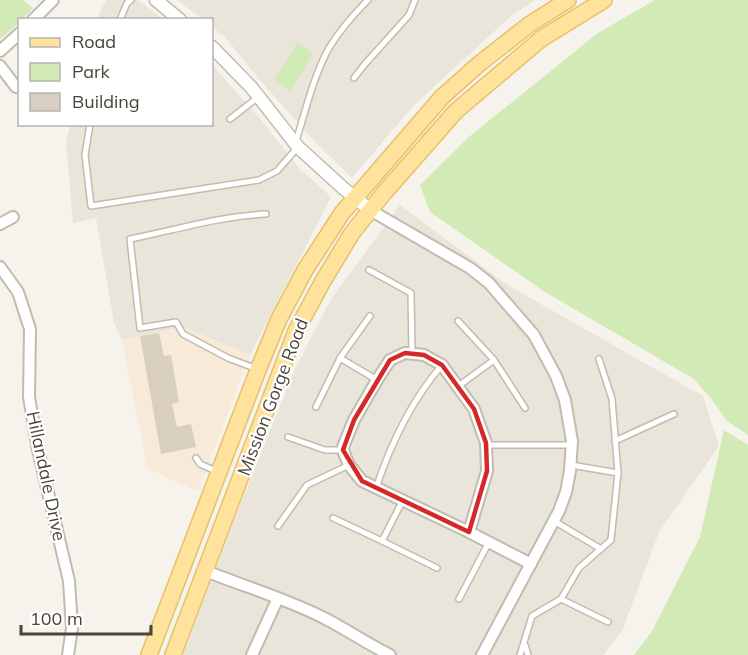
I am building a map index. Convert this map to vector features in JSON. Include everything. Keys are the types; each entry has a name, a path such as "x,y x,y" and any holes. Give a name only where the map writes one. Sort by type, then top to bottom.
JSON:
{"main road":[{"name":"Mission Gorge Road","path":"149,655 258,370 279,319 305,270 342,213 442,97 530,24 567,0"},
{"name":"Mission Gorge Road","path":"173,655 296,330 352,233 456,111 541,39 604,0"}],"street":[{"path":"35,18 52,0"},
{"path":"156,0 178,18"},
{"path":"0,51 18,35"},
{"path":"213,48 251,87 297,145 354,198 370,210 470,268 489,283 534,335 556,376 565,400 572,445 566,492 554,521 482,655"},
{"path":"0,66 16,87"},
{"path":"0,224 13,217"},
{"name":"Hillandale Drive","path":"0,267 18,292 30,329 29,397 38,450 69,581 72,628 68,655"},
{"path":"469,532 487,471 486,445 474,409 442,365 424,355 405,353 390,360 354,420 343,447 349,465 362,481 531,564"},
{"path":"206,572 325,618 367,650 390,655"},
{"path":"252,655 278,598"}],"lane":[{"path":"121,18 131,0"},
{"path":"90,126 85,155 91,206 259,180 277,171 297,145 315,80 329,48 347,22 368,0"},
{"path":"354,78 409,15 415,0"},
{"path":"230,119 259,97"},
{"path":"258,370 228,358 183,334 176,322 140,328 130,239 247,215 266,214"},
{"path":"369,270 411,293 412,354"},
{"path":"316,407 340,358 370,316"},
{"path":"458,321 494,360 525,408"},
{"path":"340,358 377,380"},
{"path":"520,655 532,616 561,599 579,568 611,540 618,473 612,399 598,359"},
{"path":"457,387 494,360"},
{"path":"376,488 400,425 427,382 442,365"},
{"path":"615,441 674,414"},
{"path":"288,437 325,450 343,450"},
{"path":"486,445 572,445"},
{"path":"196,458 200,464 219,472"},
{"path":"278,526 307,485 349,465"},
{"path":"571,465 618,473"},
{"path":"381,541 403,500"},
{"path":"333,518 437,568"},
{"path":"554,521 600,549"},
{"path":"459,599 489,542"},
{"path":"561,599 608,622"},
{"path":"525,643 528,655"}],"highlighted area":[{"path":"405,353 424,355 442,365 474,409 486,443 487,471 469,532 362,481 343,450 354,420 390,360"}],"shaded area":[{"path":"107,0 138,0 162,18 98,18"},
{"path":"177,0 535,0 511,16 414,105 352,178 314,141 225,37 213,28 213,18 201,18"},
{"path":"213,66 262,121 299,168 331,197 250,355 184,327 122,340 114,323 96,218 73,223 66,142 70,126 213,126"},
{"path":"400,205 509,286 703,396 719,446 659,532 622,631 603,655 183,655 294,371 331,299"},
{"path":"184,327 250,355 198,491 148,469 122,340"}],"green space":[{"path":"0,0 23,0 33,8 24,18 18,18 18,24 0,39"},
{"path":"655,0 748,0 748,435 727,421 694,379 545,292 430,212 420,185 470,136 598,33"},
{"path":"297,43 313,53 291,91 274,81"},
{"path":"724,430 748,445 748,655 634,655 652,631 700,537"}],"building":[{"path":"159,333 164,356 171,355 179,402 172,404 177,427 191,424 196,447 161,454 140,336"}]}
